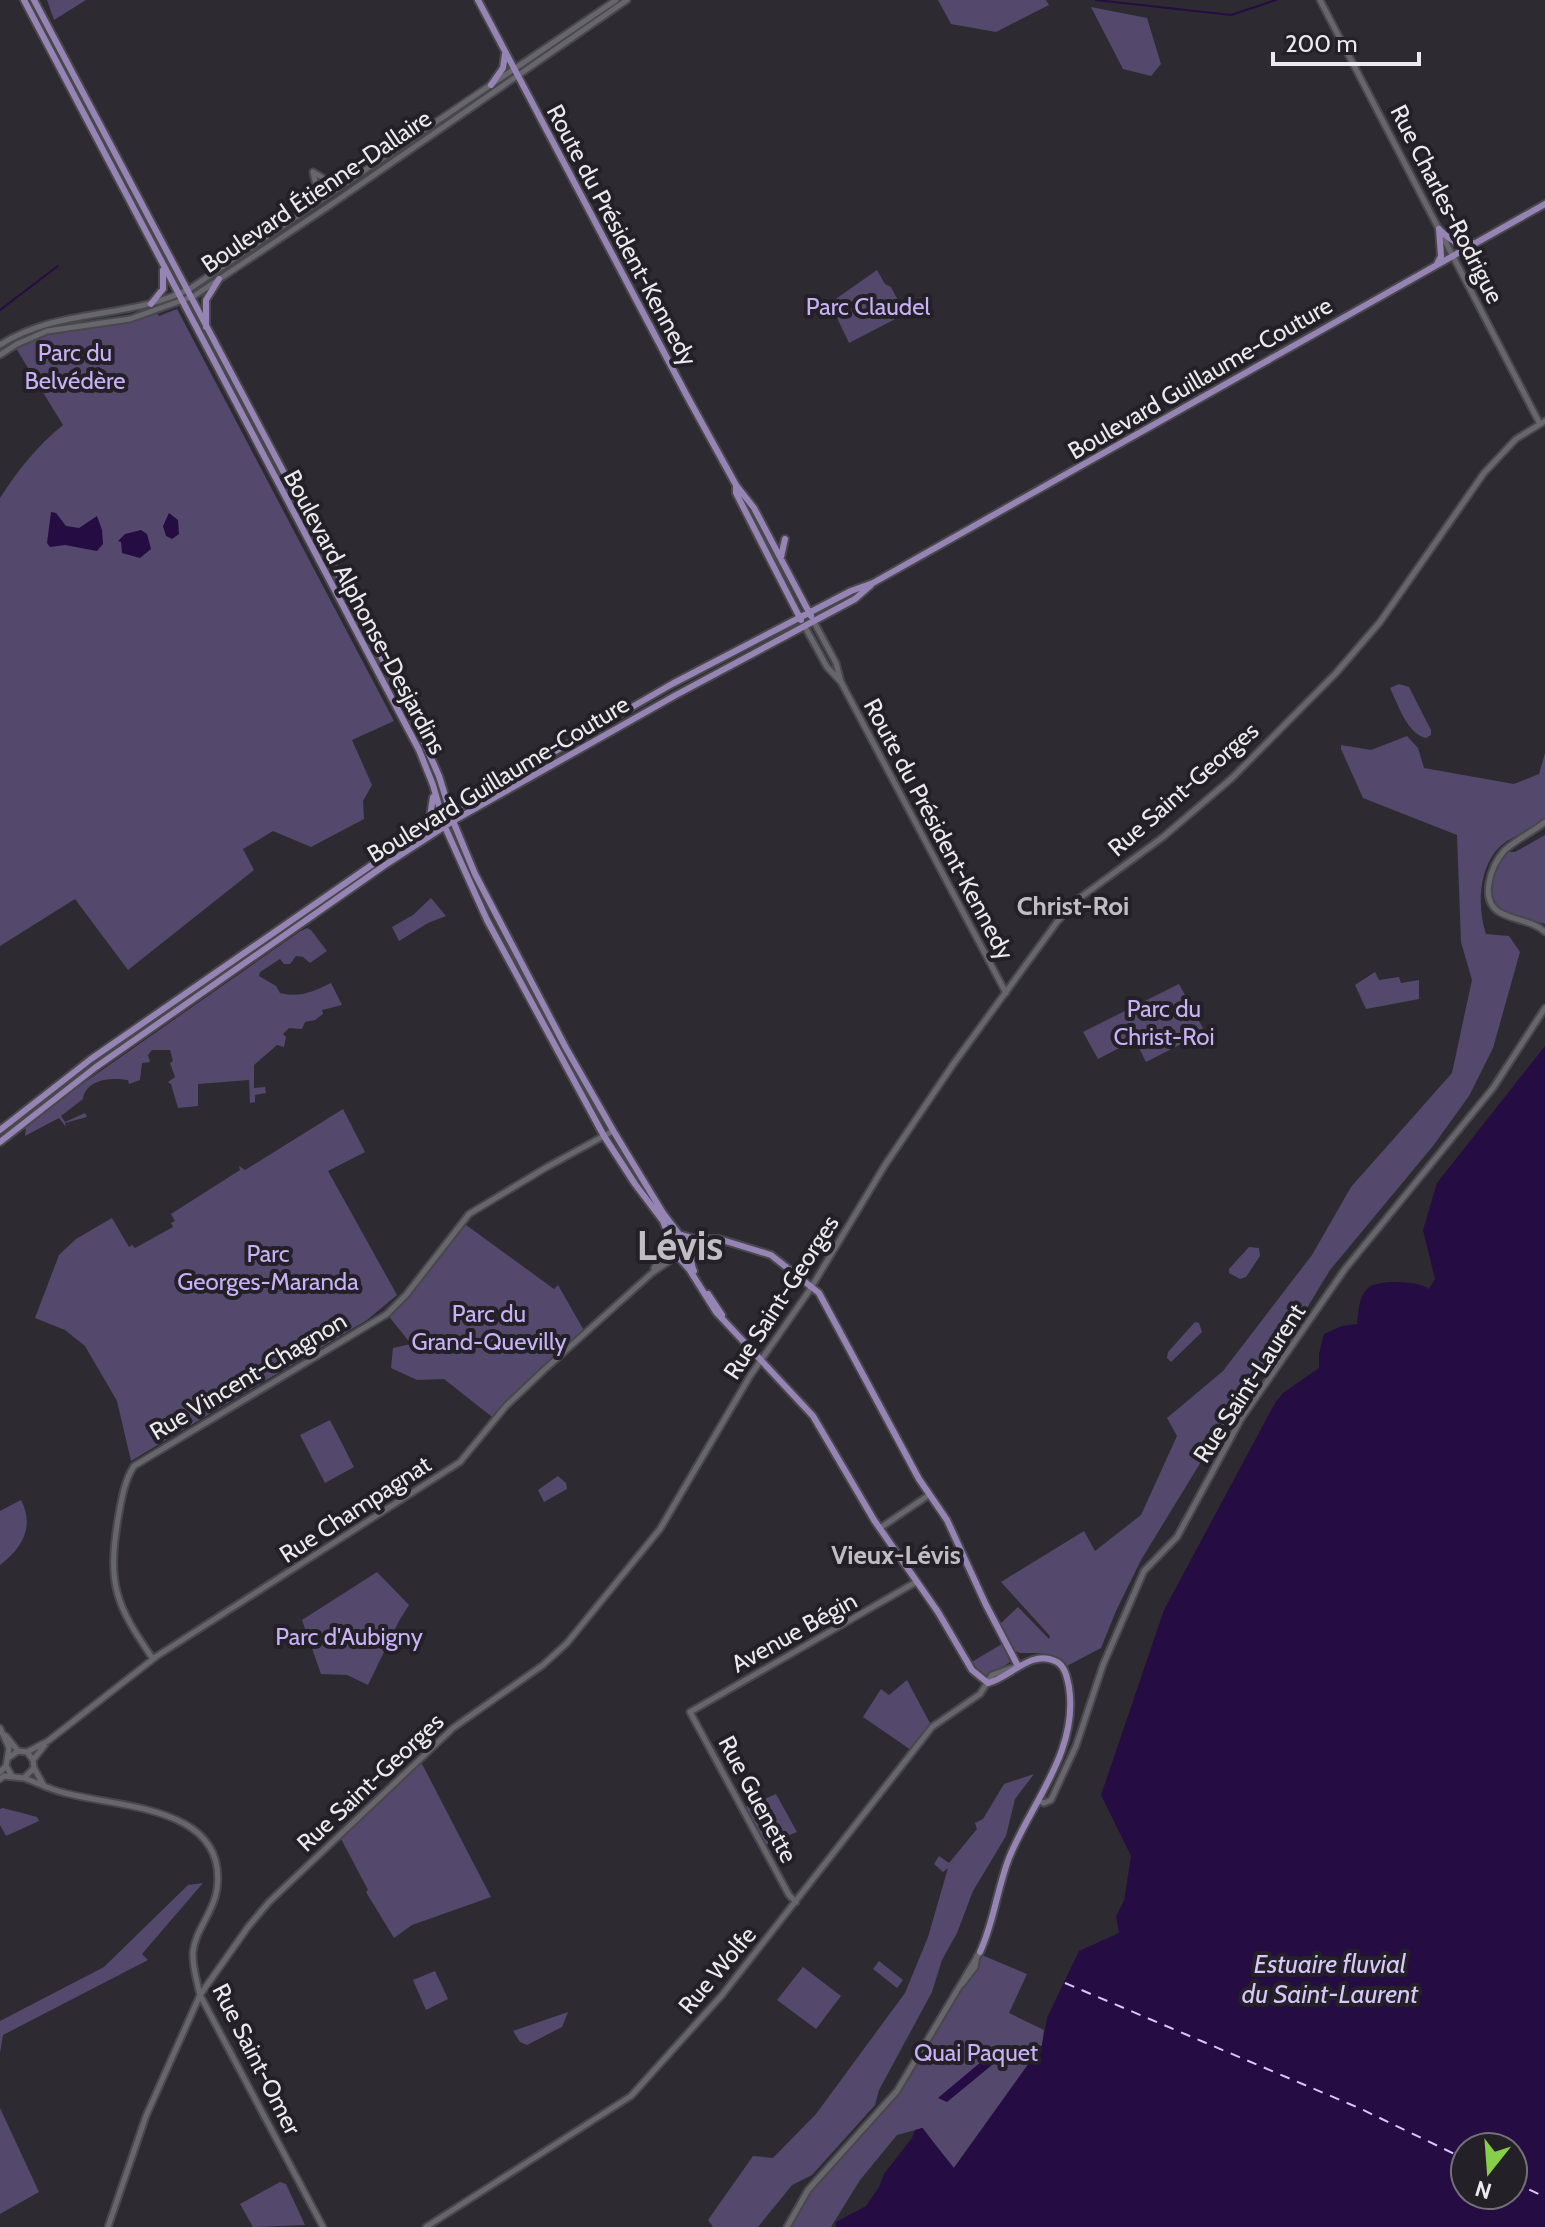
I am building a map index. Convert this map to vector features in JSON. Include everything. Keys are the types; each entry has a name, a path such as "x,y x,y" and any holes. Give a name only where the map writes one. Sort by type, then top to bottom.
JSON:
{"main road":[{"name":"Boulevard Alphonse-Desjardins","path":"24,0 162,263 207,331 412,715 479,882 566,1048 613,1131 679,1234"},
{"name":"Boulevard Alphonse-Desjardins","path":"34,0 419,750 441,817 487,920 604,1136 663,1221 670,1239"},
{"name":"Route du Président-Kennedy","path":"478,0 677,379 736,485 754,508 814,622"},
{"path":"491,85 503,68 505,51"},
{"name":"Boulevard Guillaume-Couture","path":"0,1130 91,1059 441,817 672,684 851,591 873,583 1545,204"},
{"path":"1439,229 1452,242 1460,245 1476,243"},
{"path":"1436,265 1441,256 1439,229"},
{"path":"151,304 163,289 162,263"},
{"path":"207,331 206,300 219,279"},
{"name":"Route du Président-Kennedy","path":"736,485 736,493 805,627"},
{"path":"782,561 785,539"},
{"name":"Boulevard Guillaume-Couture","path":"0,1142 96,1067 453,821 676,695 855,599 873,583"},
{"path":"404,841 430,817 433,785"},
{"path":"979,1954 991,1923 1004,1872 1057,1763 1070,1706 1068,1684 1061,1665 1048,1658 1034,1660 988,1683 972,1670 938,1612 880,1528 813,1416 712,1308 689,1269 668,1248 670,1239 679,1234 719,1239 771,1255 812,1286 833,1318 929,1495 947,1520 1018,1666"},
{"path":"688,1237 692,1246 690,1263 727,1323"},
{"path":"677,1257 689,1253"},
{"path":"1009,1650 1034,1660"}],"street":[{"name":"Boulevard Étienne-Dallaire","path":"0,355 47,331 130,319 219,279 332,204 616,0"},
{"name":"Boulevard Étienne-Dallaire","path":"0,345 49,322 184,296 491,85 627,0"},
{"name":"Rue Charles-Rodrigue","path":"1320,0 1542,423"},
{"path":"301,214 316,194 313,172 331,183 351,181"},
{"name":"Rue Saint-Georges","path":"108,2227 143,2124 200,1995 269,1902 453,1728 543,1665 567,1643 655,1536 760,1361 812,1286 893,1152 1057,922 1077,900 1163,837 1232,778 1355,653 1484,473 1502,451 1542,423"},
{"name":"Route du Président-Kennedy","path":"814,622 836,663 841,682 1006,993"},
{"name":"Route du Président-Kennedy","path":"805,627 827,667 841,682"},
{"path":"1545,822 1507,849 1497,861 1488,885 1495,909 1534,924 1545,932"},
{"name":"Rue Saint-Laurent","path":"1039,1801 1047,1803 1051,1800 1061,1779 1103,1665 1144,1571 1177,1537 1241,1419 1345,1269 1493,1088 1545,1008"},
{"name":"Rue Vincent-Chagnon","path":"153,1659 120,1604 112,1573 119,1511 134,1466 387,1314 406,1295 469,1214 613,1131"},
{"name":"Rue Champagnat","path":"652,1273 668,1248"},
{"name":"Rue Champagnat","path":"27,1752 48,1741 153,1659 460,1462 506,1406 652,1273 677,1257"},
{"path":"880,1528 929,1495"},
{"name":"Avenue Bégin","path":"690,1712 916,1582"},
{"name":"Rue Wolfe","path":"426,2227 631,2096 722,1995 932,1727 980,1694 988,1683"},
{"name":"Rue Guenette","path":"690,1712 796,1902"},
{"path":"2,1731 18,1751"},
{"path":"0,1772 6,1766 9,1748 2,1731"},
{"name":"Rue Champagnat","path":"33,1760 48,1741"},
{"path":"8,1758 18,1751 27,1752 44,1787"},
{"path":"6,1766 13,1776"},
{"path":"0,1779 13,1776 24,1778 34,1768"},
{"name":"Rue Saint-Omer","path":"24,1778 44,1787 175,1818 204,1837 216,1860 218,1880 214,1904 194,1946 193,1963 200,1995 323,2227"},
{"path":"787,2227 808,2190 897,2091 979,1954"},
{"path":"193,1963 202,1979 214,1974"}],"green space":[{"path":"47,0 86,0 54,20"},
{"path":"938,0 1046,0 1049,5 996,32 951,24"},
{"path":"1091,7 1147,18 1161,64 1151,76 1123,69"},
{"name":"Parc Claudel","path":"877,270 885,284 891,287 905,314 849,343 830,303"},
{"name":"Parc du Belvédère","path":"177,309 394,721 352,740 372,785 363,801 364,819 311,847 273,831 243,849 254,870 128,970 75,899 0,946 0,498 28,459 63,425 14,345 47,331 111,323 156,312 159,316"},
{"path":"1399,684 1409,687 1431,730 1431,735 1426,738 1413,731 1400,710 1390,688"},
{"path":"1407,736 1418,748 1424,768 1514,784 1539,774 1545,753 1545,819 1498,849 1490,859 1482,883 1481,910 1486,934 1509,936 1520,952 1493,1048 1469,1096 1433,1146 1330,1270 1296,1326 1251,1380 1141,1560 1101,1648 1065,1667 1055,1656 1020,1653 1013,1650 1000,1624 1018,1607 1049,1639 1050,1636 1001,1582 1084,1531 1095,1551 1141,1515 1177,1436 1167,1418 1223,1371 1312,1255 1351,1187 1452,1073 1472,980 1461,942 1457,835 1363,798 1341,749 1341,745 1371,750"},
{"path":"1545,835 1545,924 1507,912 1495,901 1492,892 1496,872 1506,855"},
{"path":"431,898 446,916 399,941 392,927 413,915"},
{"path":"307,928 327,951 310,963 296,956 290,964 284,964 280,959 260,972 259,976 276,986 280,993 294,995 331,983 342,1005 322,1010 323,1014 305,1022 302,1029 289,1028 283,1034 286,1037 284,1047 277,1045 254,1065 254,1088 265,1087 266,1093 255,1095 255,1102 250,1103 249,1080 198,1084 198,1106 178,1108 168,1082 175,1077 170,1050 152,1050 148,1055 150,1062 142,1063 140,1080 129,1084 128,1080 114,1079 94,1083 83,1099 61,1116 65,1122 85,1113 87,1117 65,1123 66,1127 59,1118 25,1136 26,1127 58,1101"},
{"path":"1375,972 1379,980 1399,977 1401,983 1419,980 1419,999 1366,1009 1355,985"},
{"name":"Parc du Christ-Roi","path":"1179,984 1205,1032 1146,1062 1135,1040 1098,1059 1083,1032"},
{"name":"Parc Georges-Maranda","path":"343,1109 365,1152 328,1171 397,1295 367,1320 131,1461 117,1401 85,1346 65,1330 35,1318 59,1255 76,1239 112,1218 129,1247 132,1245 135,1248 173,1227 171,1223 175,1221 171,1214 240,1170 239,1166 245,1170"},
{"name":"Parc du Grand-Quevilly","path":"462,1222 554,1289 558,1285 586,1334 544,1370 496,1420 444,1379 417,1380 391,1368 393,1348 411,1344 387,1314"},
{"path":"1249,1247 1259,1248 1260,1256 1246,1277 1240,1279 1229,1273 1229,1269"},
{"path":"1195,1322 1199,1323 1202,1332 1171,1362 1167,1358 1168,1352"},
{"path":"330,1420 354,1467 325,1483 300,1435"},
{"path":"558,1476 566,1483 567,1489 544,1502 538,1490"},
{"path":"21,1500 27,1519 24,1536 15,1551 0,1565 0,1511"},
{"name":"Parc d'Aubigny","path":"377,1572 409,1605 368,1685 347,1675 321,1674 302,1620"},
{"path":"1002,1644 1010,1662 985,1679 970,1663"},
{"path":"907,1680 932,1727 911,1750 863,1717 881,1689 889,1695"},
{"path":"420,1760 491,1897 412,1925 394,1938 366,1892 368,1890 340,1837"},
{"path":"1034,1774 1015,1799 1006,1836 973,1891 957,1933 942,1960 932,1992 879,2090 875,2105 812,2175 792,2185 758,2227 713,2227 708,2220 753,2156 773,2158 816,2114 905,1993 928,1937 948,1868 943,1872 934,1864 939,1856 949,1863 977,1829 975,1823 983,1819 1004,1784"},
{"path":"776,1794 797,1832 763,1846 743,1808"},
{"path":"0,1809 37,1817 39,1821 6,1836 0,1825"},
{"path":"203,1883 142,1954 148,1960 3,2035 0,2053 0,2021 104,1967 188,1885"},
{"name":"Quai Paquet","path":"977,1953 1027,1974 1009,2013 1044,2030 1042,2045 953,2169 923,2128 897,2135 860,2180 831,2227 787,2227 810,2191 905,2075"},
{"path":"879,1961 903,1980 897,1988 873,1969"},
{"path":"803,1967 841,1996 816,2029 777,2000"},
{"path":"435,1971 448,1999 426,2010 413,1980"},
{"path":"568,2012 562,2027 527,2045 520,2042 513,2031"},
{"path":"0,2108 39,2192 0,2214"},
{"path":"280,2182 286,2184 305,2225 253,2227 240,2204"}],"water":[{"path":"51,512 56,513 66,526 79,528 97,516 103,544 97,551 65,545 50,547 47,543"},
{"path":"169,513 178,520 179,534 172,539 166,536 163,526"},
{"path":"141,530 147,534 151,549 140,558 122,553 121,542 118,541 125,534"},
{"name":"Estuaire fluvial du Saint-Laurent","path":"1545,1046 1545,2227 836,2227 836,2222 866,2206 915,2130 922,2128 954,2168 1042,2045 1047,2018 1079,1951 1119,1933 1116,1916 1124,1901 1131,1856 1101,1795 1164,1610 1275,1403 1283,1393 1319,1368 1324,1334 1342,1326 1357,1324 1362,1296 1373,1285 1399,1282 1429,1289 1435,1279 1423,1230 1437,1183"},
{"path":"994,2051 1003,2056 947,2102 938,2098"}],"waterway":[{"path":"1096,0 1231,15 1276,0"},
{"path":"0,310 58,266"}],"ferry route":[{"path":"1065,1983 1359,2108 1449,2151"},
{"path":"1529,2190 1545,2197"}],"district":[{"name":"Christ-Roi","path":"1073,906"},
{"name":"Lévis","path":"680,1245"},
{"name":"Vieux-Lévis","path":"896,1555"}]}
